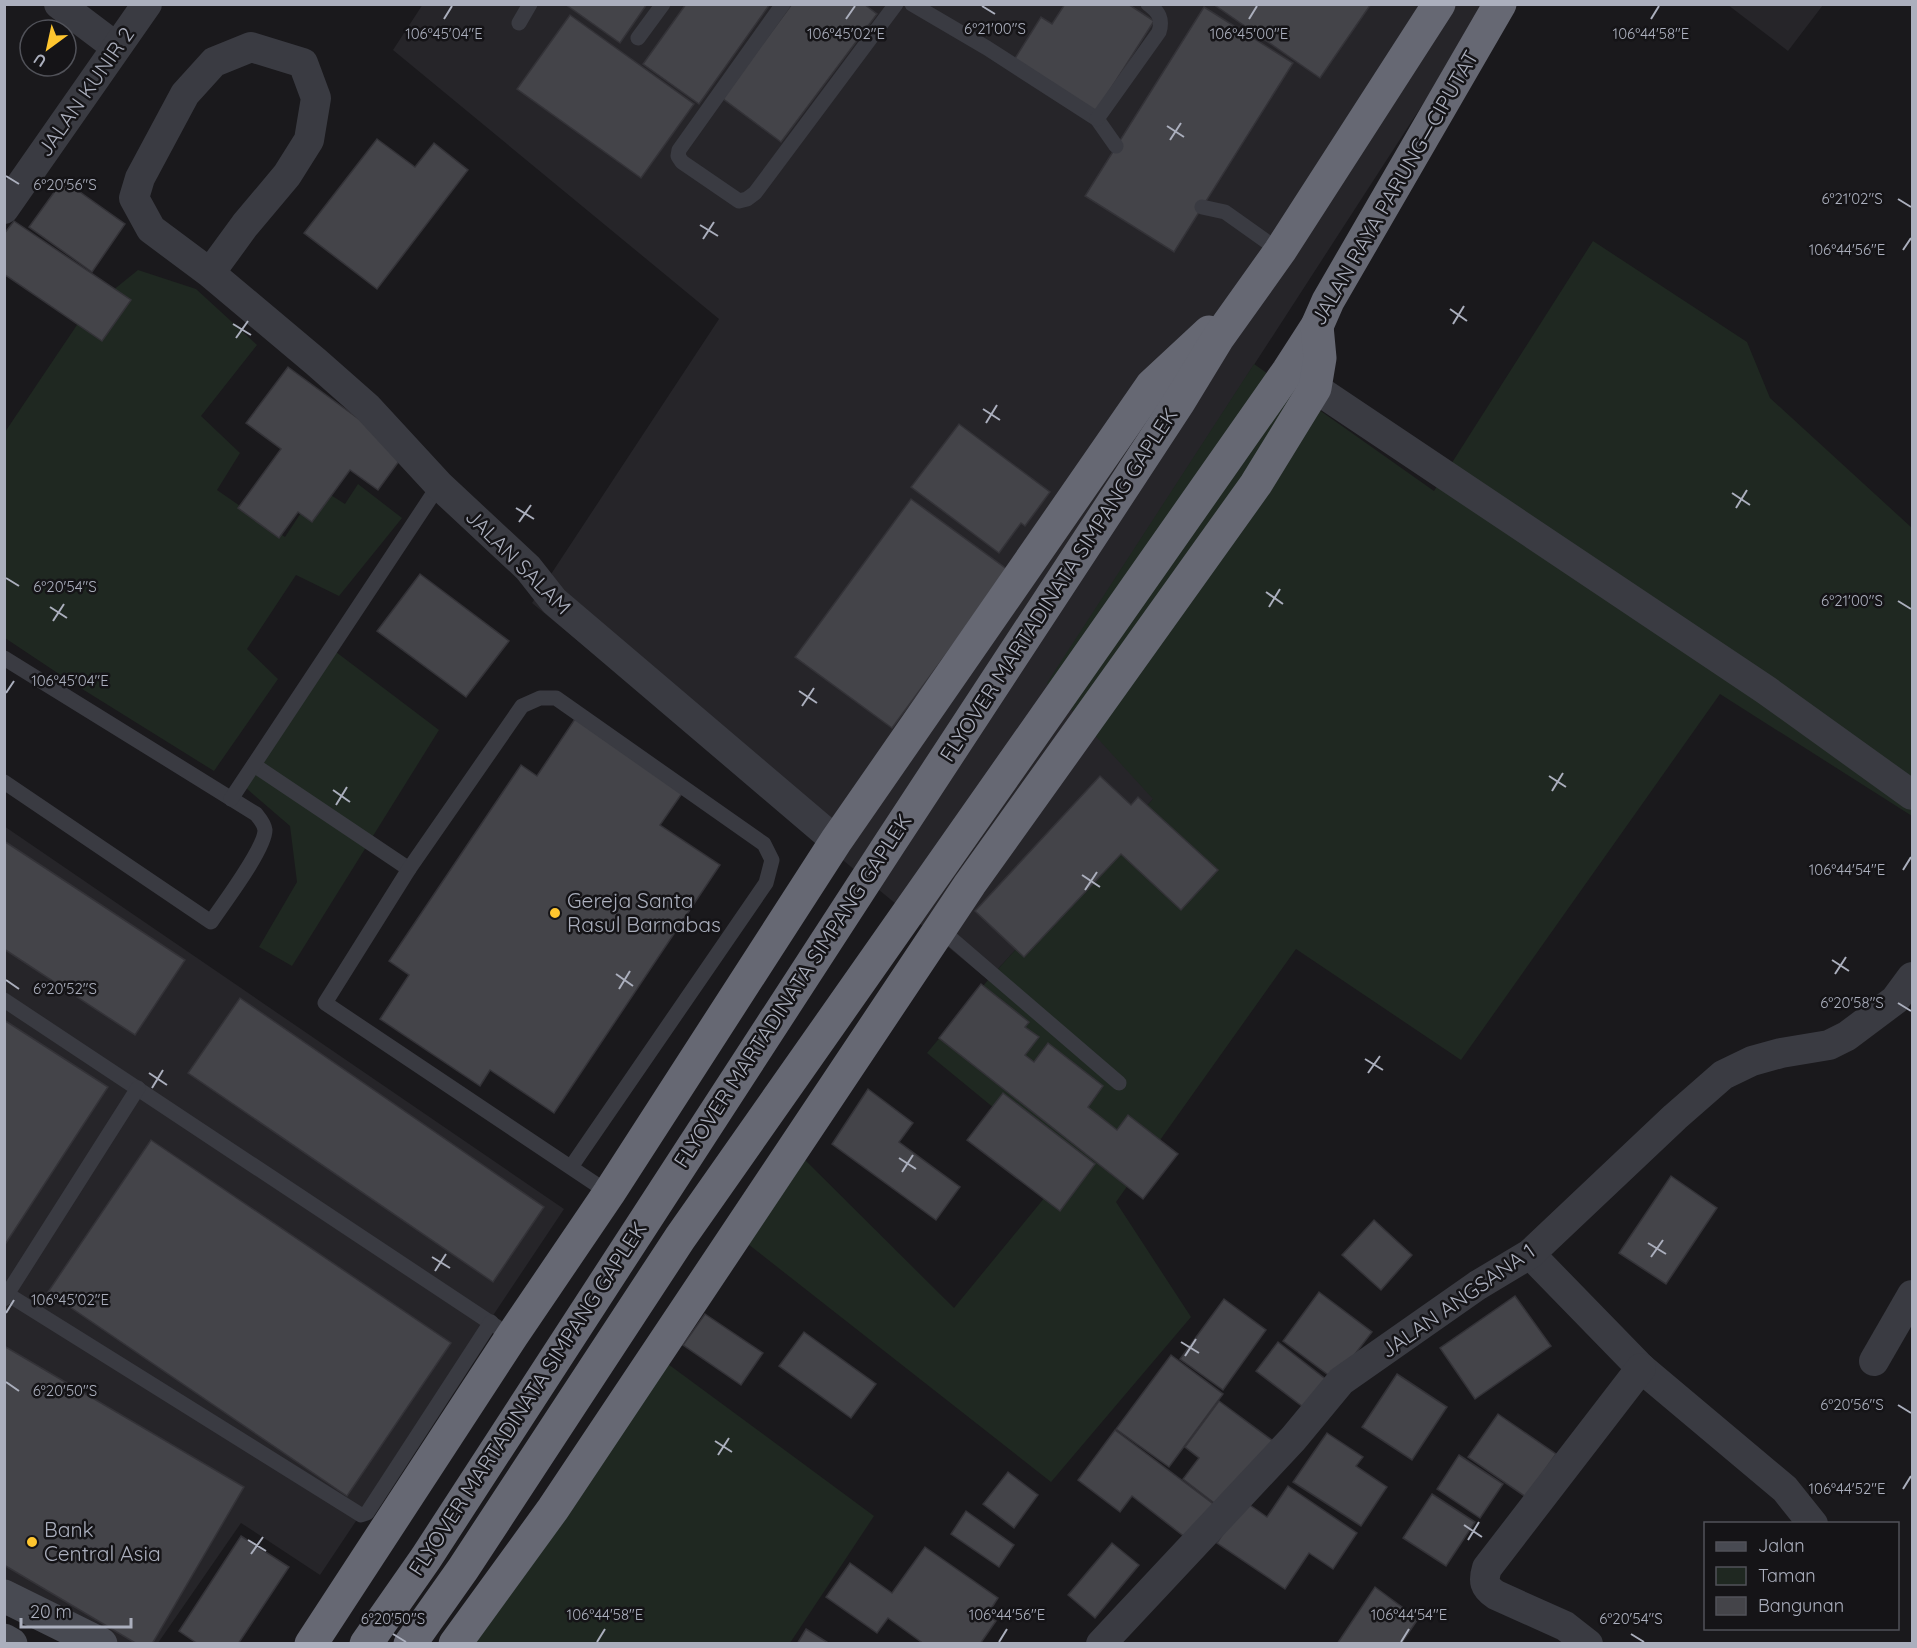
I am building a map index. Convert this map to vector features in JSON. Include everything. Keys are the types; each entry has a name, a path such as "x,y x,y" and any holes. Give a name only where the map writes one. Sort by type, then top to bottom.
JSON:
{"highway":[{"path":"311,1644 501,1329 609,1193 836,841 1152,385 1253,290 1439,4"},
{"name":"JALAN RAYA PARUNG—CIPUTAT","path":"1301,380 1317,326 1328,301 1500,4"},
{"name":"FLYOVER MARTADINATA SIMPANG GAPLEK","path":"366,1644 438,1539 1179,402 1218,338 1253,290"},
{"path":"455,1644 553,1509 969,884 1256,484 1301,380"},
{"name":"FLYOVER MARTADINATA SIMPANG GAPLEK","path":"410,1644 463,1569 681,1238 1301,380"},
{"path":"328,1616 348,1644"}],"main road":[{"path":"4,1596 101,1644"},
{"path":"4,1640 11,1644"}],"street":[{"path":"59,4 116,47"},
{"name":"JALAN KUNIR 2","path":"4,209 147,4"},
{"name":"JALAN SALAM","path":"210,273 245,225 287,175 309,140 316,98 303,63 251,47 214,62 185,94 140,178 134,198 151,229 210,273 367,407 439,485 528,568 554,601 836,841"},
{"path":"1301,380 1766,690 1912,795"},
{"name":"JALAN ANGSANA 1","path":"1101,1644 1293,1439 1341,1381 1478,1285 1530,1254 1675,1117 1723,1076 1752,1061 1781,1053 1829,1045 1847,1036 1907,996"},
{"path":"1530,1254 1641,1368 1785,1489 1811,1522"},
{"path":"1874,1361 1912,1295"},
{"path":"1588,1644 1565,1626 1496,1595 1487,1589 1484,1579 1487,1568 1641,1368"}],"lane":[{"path":"519,23 530,4"},
{"path":"638,38 663,4"},
{"path":"783,4 679,150 678,156 682,162 739,201 755,193 896,4"},
{"path":"912,4 987,48 1097,119 1116,146"},
{"path":"1097,119 1159,32 1161,19 1158,12 1148,4"},
{"path":"1202,207 1225,212 1280,251"},
{"path":"231,799 439,485"},
{"path":"4,658 256,814 263,823 265,832 259,849 211,922 4,782"},
{"path":"571,1167 766,883 772,860 764,844 556,698 540,698 522,706 409,869 325,1003 609,1193"},
{"path":"254,765 409,869"},
{"path":"940,929 1119,1083"},
{"path":"4,1000 138,1088 501,1329 367,1513 361,1515 6,1295 138,1088"}],"shaded area":[{"path":"423,4 1487,5 1048,683 1154,798 988,980 532,603 719,319 393,50"},
{"path":"1728,5 1823,5 1788,51"},
{"path":"4,826 564,1209 320,1575 241,1523 158,1643 102,1643 5,1597"}],"green space":[{"path":"1593,241 1747,342 1770,398 1912,528 1912,816 1720,694 1461,1060 1296,949 1116,1202 1191,1317 1051,1482 748,1244 803,1158 954,1308 1068,1169 927,1053 988,980 1153,799 1047,683 1254,364 1434,491"},
{"path":"138,270 196,289 257,345 201,416 240,453 217,490 285,537 318,487 345,504 358,484 402,518 339,596 296,575 247,649 278,679 214,771 5,638 5,432 85,313"},
{"path":"336,652 439,730 292,966 259,947 297,882 290,826 246,788"},
{"path":"668,1364 874,1516 790,1643 475,1644"}],"building":[{"path":"565,4 647,4 620,43"},
{"path":"686,4 770,4 699,104 643,64"},
{"path":"792,4 864,4 877,14 781,142 722,98"},
{"path":"1065,4 1128,4 1154,21 1096,112 1014,60 1041,17 1052,24"},
{"path":"1213,4 1371,4 1320,78"},
{"path":"1204,7 1293,63 1174,252 1085,196"},
{"path":"570,15 694,104 641,178 517,89"},
{"path":"377,139 415,167 434,143 468,170 377,289 304,233"},
{"path":"63,180 125,224 92,272 29,227"},
{"path":"14,221 131,300 102,341 4,274 4,234"},
{"path":"288,367 405,453 378,490 350,470 312,522 298,512 279,538 238,508 281,449 246,423"},
{"path":"959,424 1050,492 1025,526 1021,523 999,553 911,487"},
{"path":"911,499 1008,570 892,728 795,657"},
{"path":"420,574 509,641 466,697 377,631"},
{"name":"Gereja Santa Rasul Barnabas","path":"575,719 683,792 660,825 720,865 554,1113 490,1070 480,1086 380,1019 409,975 389,961 521,765 537,776"},
{"path":"1100,776 1131,805 1138,797 1218,870 1181,910 1121,854 1024,957 975,911"},
{"path":"4,841 185,960 135,1035 4,949"},
{"path":"981,984 1029,1022 1025,1027 1039,1037 1025,1055 1034,1062 1048,1043 1103,1086 1088,1107 1117,1130 1128,1115 1178,1154 1143,1199 939,1038"},
{"path":"240,998 544,1207 493,1282 188,1073"},
{"path":"4,1020 108,1087 4,1246"},
{"path":"868,1089 913,1123 899,1142 960,1187 936,1220 832,1144"},
{"path":"1003,1093 1095,1164 1060,1211 967,1140"},
{"path":"151,1140 451,1343 347,1496 48,1292"},
{"path":"1671,1176 1717,1208 1666,1284 1619,1253"},
{"path":"1374,1220 1412,1255 1381,1290 1342,1255"},
{"path":"1319,1292 1372,1332 1335,1380 1283,1341"},
{"path":"1515,1296 1551,1346 1475,1399 1440,1348"},
{"path":"1224,1299 1266,1330 1223,1390 1180,1359"},
{"path":"705,1314 763,1353 741,1385 683,1345"},
{"path":"804,1332 876,1384 851,1418 779,1366"},
{"path":"1278,1342 1328,1381 1307,1410 1256,1371"},
{"path":"4,1346 244,1487 152,1644 137,1644 4,1565"},
{"path":"1171,1355 1223,1394 1169,1467 1116,1429"},
{"path":"1397,1374 1447,1407 1412,1460 1362,1427"},
{"path":"1219,1401 1273,1441 1222,1509 1183,1479 1199,1458 1185,1447"},
{"path":"1498,1414 1556,1454 1526,1497 1468,1457"},
{"path":"1115,1430 1216,1506 1190,1541 1132,1496 1120,1512 1078,1480"},
{"path":"1327,1433 1363,1457 1356,1466 1387,1487 1361,1526 1293,1482"},
{"path":"1459,1455 1503,1484 1480,1518 1437,1489"},
{"path":"1008,1472 1038,1495 1014,1528 983,1504"},
{"path":"1288,1486 1357,1533 1333,1569 1309,1553 1285,1589 1217,1543 1244,1501 1267,1517"},
{"path":"1432,1494 1475,1522 1446,1566 1403,1538"},
{"path":"966,1511 1014,1545 999,1567 951,1534"},
{"path":"241,1536 289,1567 238,1644 198,1644 179,1631"},
{"path":"1112,1543 1139,1565 1095,1618 1068,1595"},
{"path":"925,1547 998,1598 987,1615 996,1621 980,1644 924,1644 888,1618 877,1633 826,1597 850,1563 892,1593"},
{"path":"1375,1587 1418,1619 1401,1644 1337,1644"},
{"path":"806,1629 830,1644 797,1644"}],"place":[{"name":"Gereja Santa Rasul Barnabas","path":"555,913"},
{"name":"Bank Central Asia","path":"32,1542"}]}
